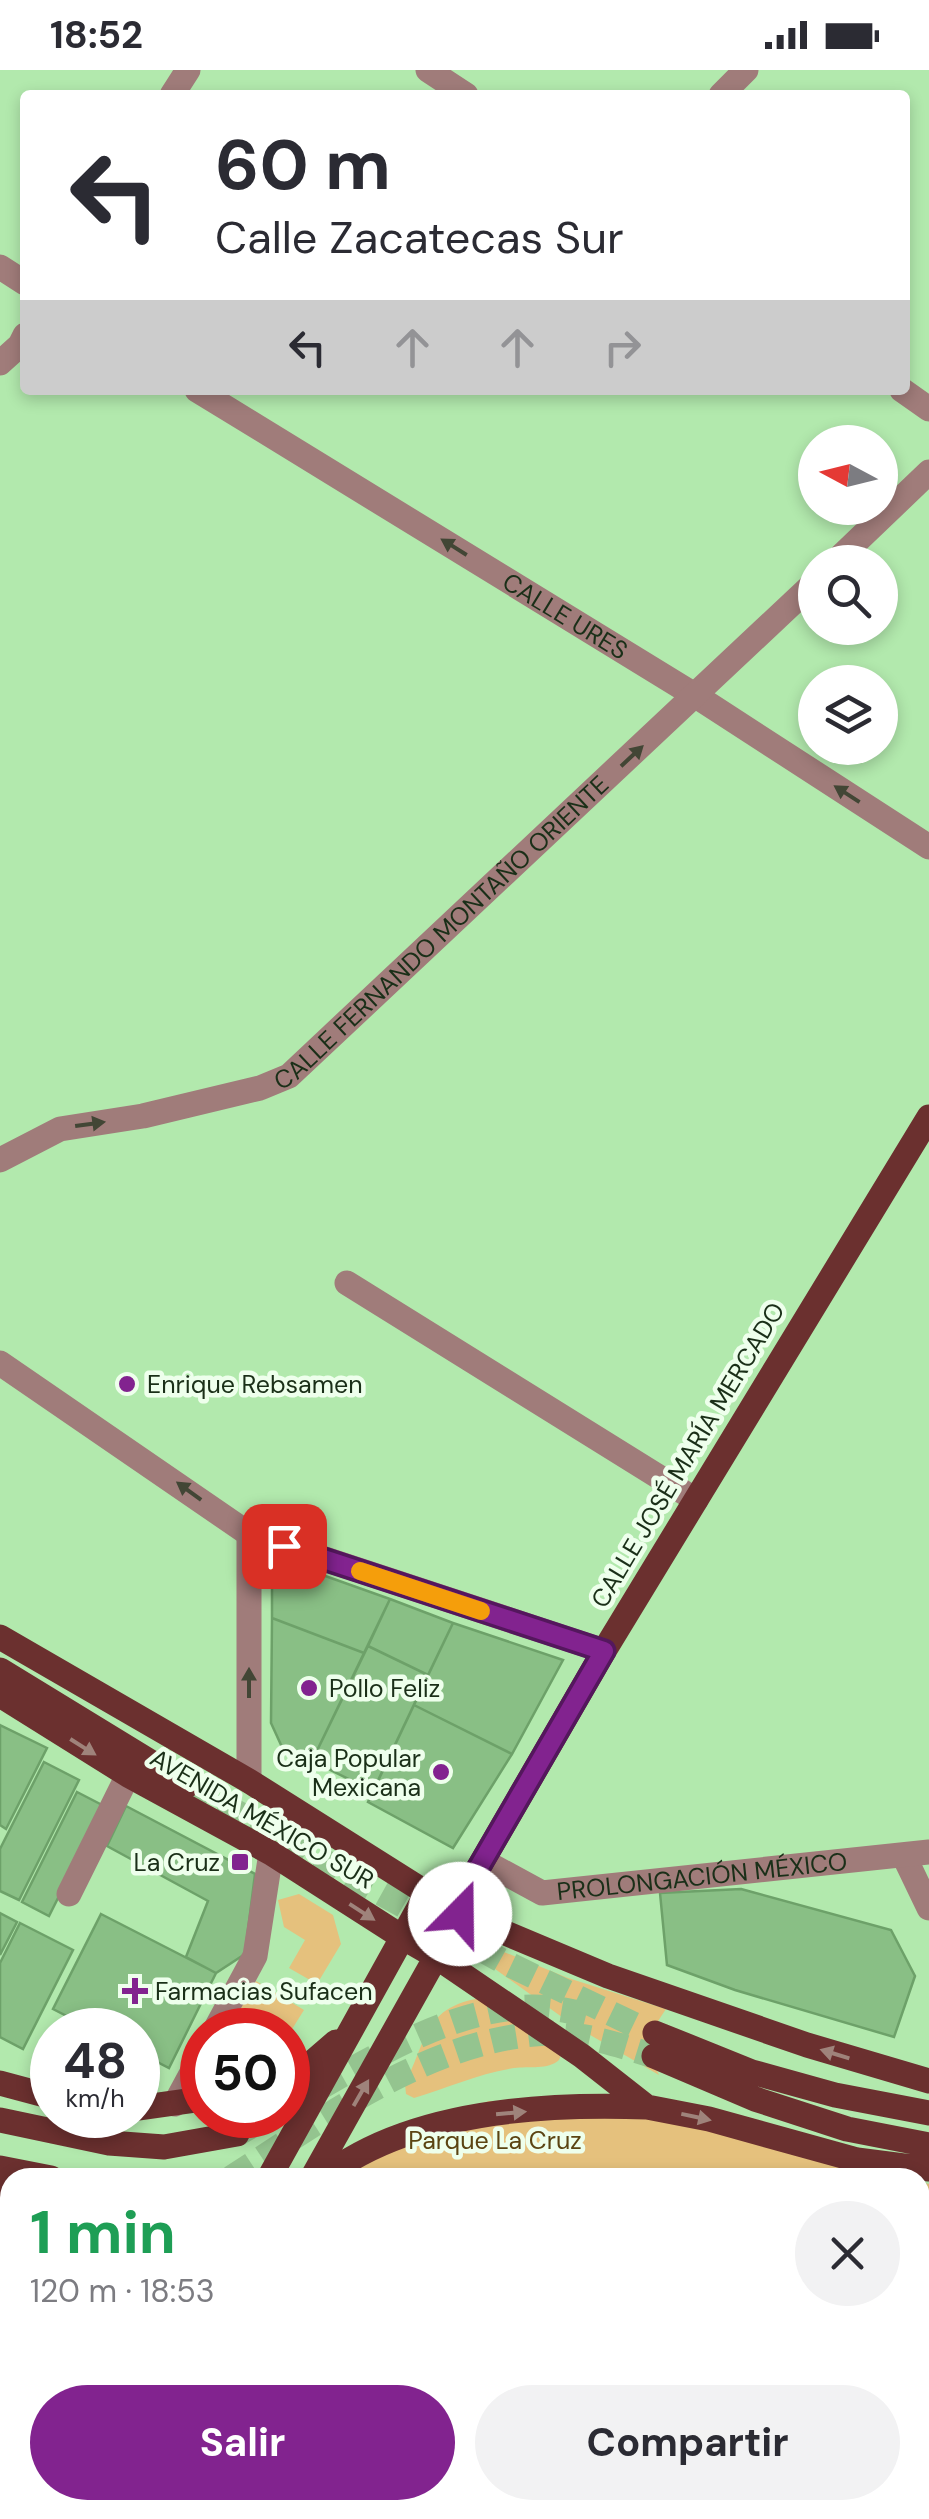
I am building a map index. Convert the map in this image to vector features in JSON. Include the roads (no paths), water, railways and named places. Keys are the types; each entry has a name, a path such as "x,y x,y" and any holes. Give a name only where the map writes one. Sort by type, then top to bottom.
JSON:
{"main road":[{"name":"CALLE JOSÉ MARÍA MERCADO","path":"318,2168 460,1914 477,1870 604,1651 929,1117"},
{"name":"AVENIDA MÉXICO SUR","path":"0,1637 249,1781 460,1914 608,1976 807,2045 929,2081"},
{"path":"0,1670 188,1785"},
{"name":"AVENIDA MÉXICO SUR","path":"0,1695 128,1775 272,1853 435,1956 582,2056 648,2107 709,2119 857,2160 921,2168"},
{"path":"274,2168 427,1893 477,1870"},
{"path":"310,2065 351,2028"},
{"path":"929,2113 835,2095 655,2044 755,2099 828,2123 929,2144"},
{"path":"0,2083 30,2091"},
{"path":"160,2106 180,2103"},
{"path":"337,2168 367,2147 454,2119 602,2106 648,2107"},
{"path":"0,2120 109,2143 164,2146 213,2138"}],"street":[{"path":"428,70 458,90"},
{"path":"727,90 746,70"},
{"path":"0,363 20,345"},
{"name":"CALLE URES","path":"205,395 696,696 929,848"},
{"path":"853,545 929,472"},
{"name":"CALLE FERNANDO MONTAÑO ORIENTE","path":"0,1160 60,1129 142,1116 260,1088 289,1076 798,598"},
{"path":"347,1282 696,1500"},
{"path":"0,1364 249,1534 604,1651"},
{"path":"249,1534 249,1781"},
{"path":"69,1894 128,1775"},
{"path":"227,2008 255,1956 272,1853"},
{"path":"916,1854 929,1908"},
{"name":"PROLONGACIÓN MÉXICO","path":"477,1870 542,1893 916,1854"},
{"path":"175,2104 180,2095"}],"tunnel":[{"path":"188,1785 504,1962 639,2027"},
{"path":"310,2093 406,2041 471,2016 534,2007 595,2017"},
{"path":"247,2168 375,2088 453,2053 493,2041 565,2034 654,2056"}],"place":[{"name":"Enrique Rebsamen","path":"127,1384"},
{"name":"Pollo Feliz","path":"309,1688"},
{"name":"Caja Popular Mexicana","path":"441,1772"},
{"name":"La Cruz","path":"240,1862"},
{"name":"Farmacias Sufacen","path":"135,1991"}],"park label":[{"name":"Parque La Cruz","path":"495,2140"}]}
